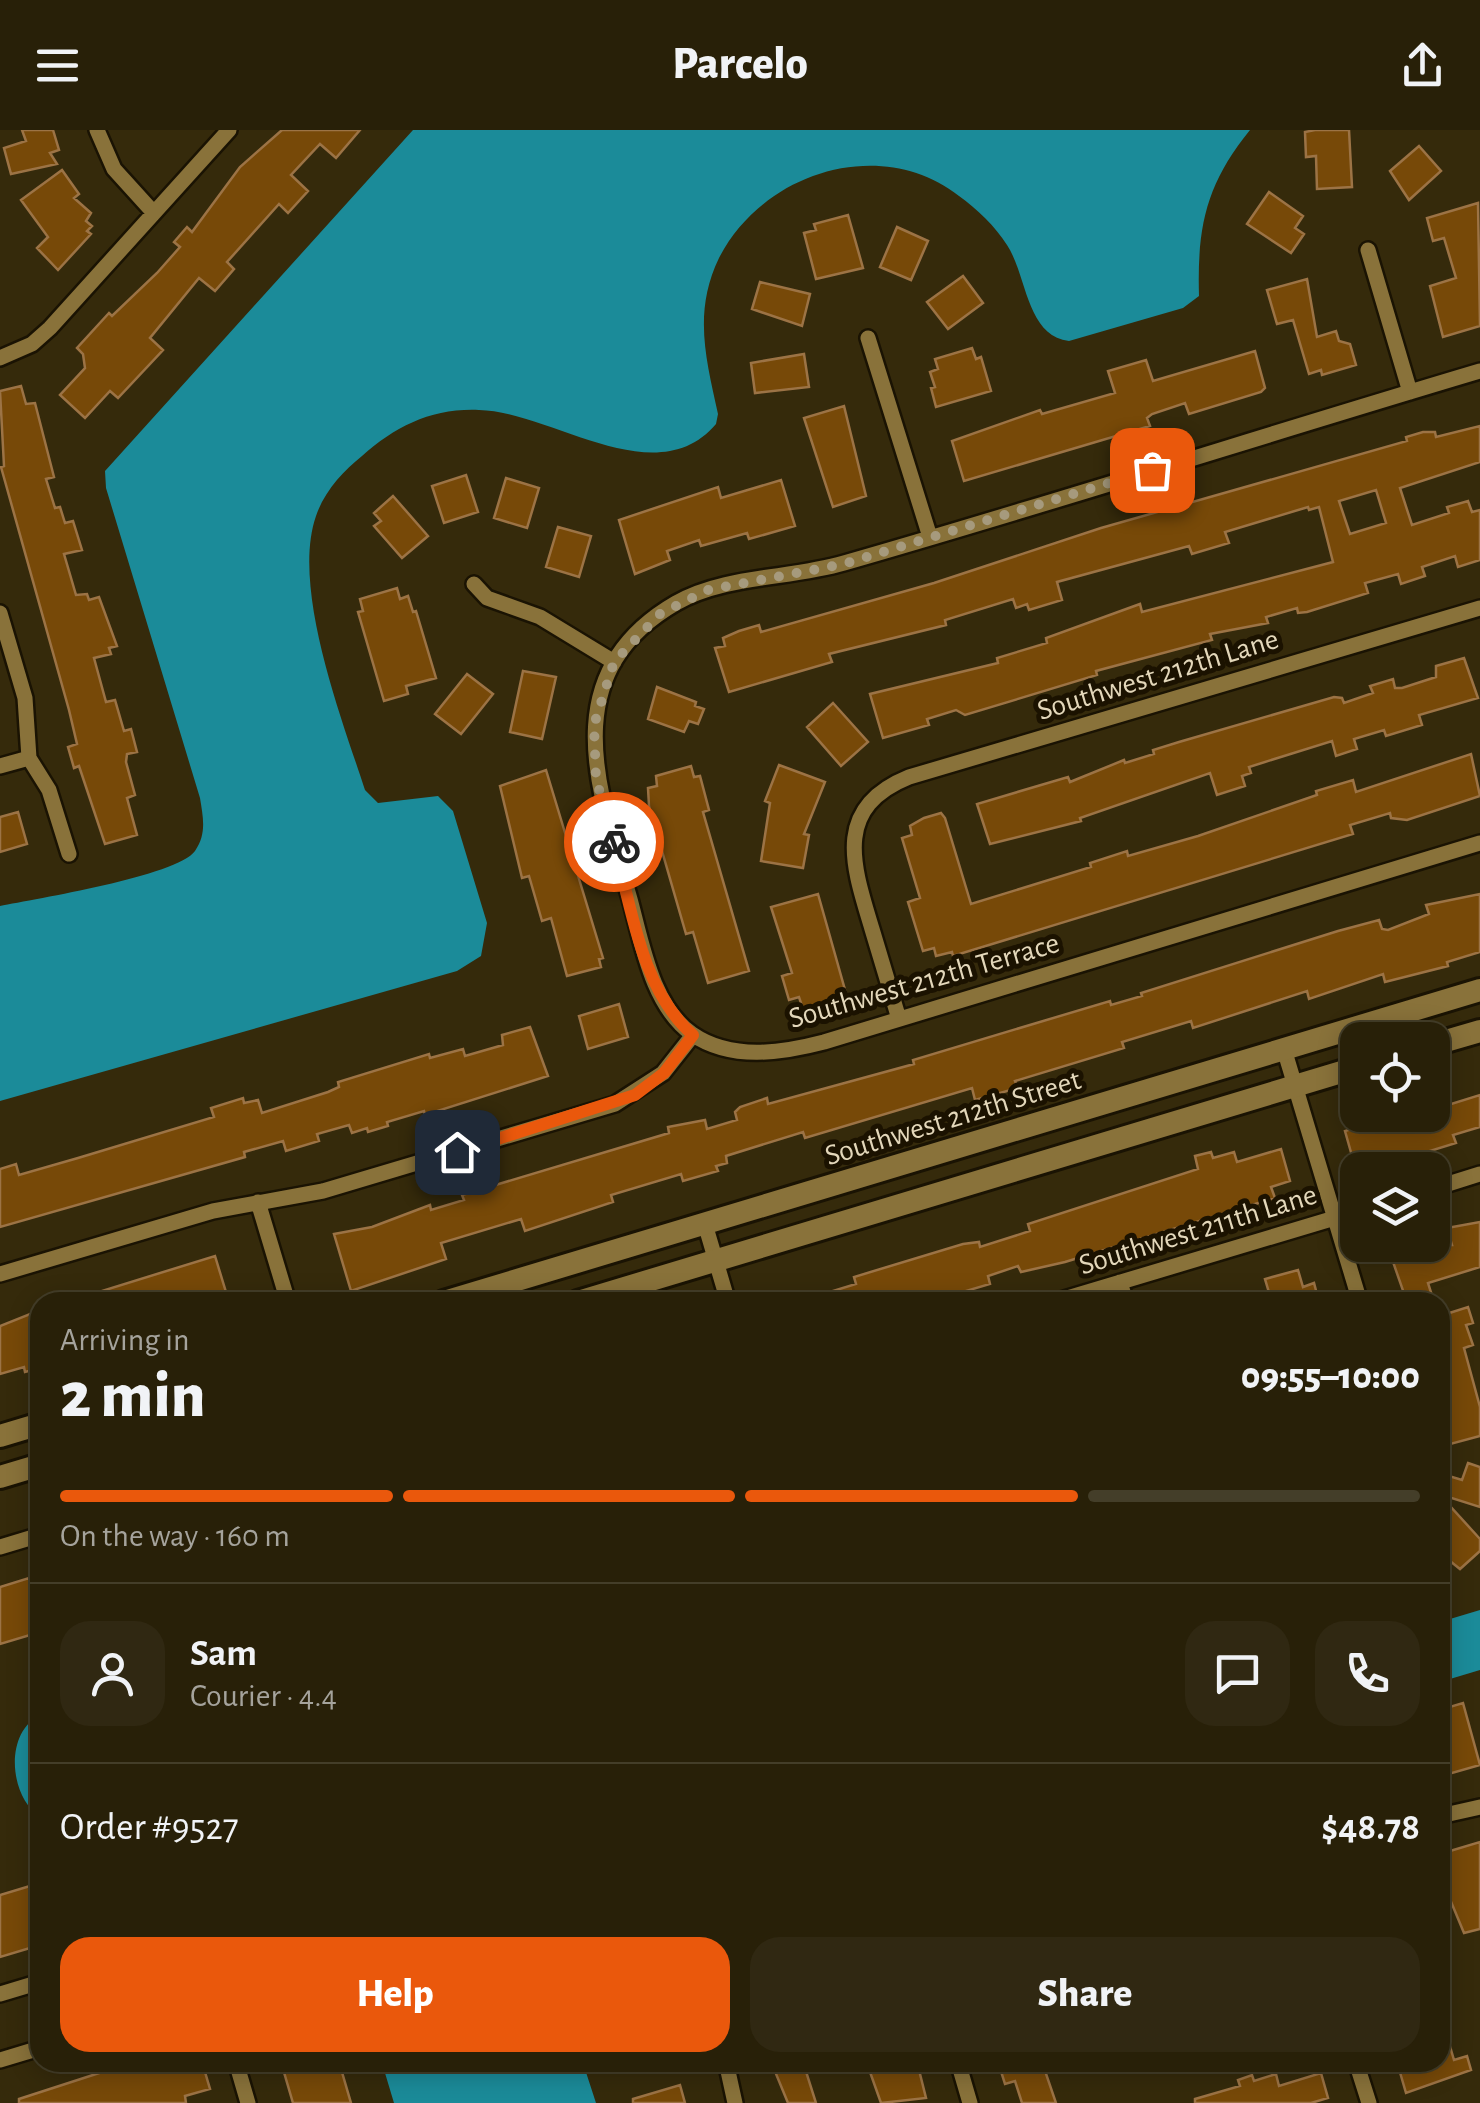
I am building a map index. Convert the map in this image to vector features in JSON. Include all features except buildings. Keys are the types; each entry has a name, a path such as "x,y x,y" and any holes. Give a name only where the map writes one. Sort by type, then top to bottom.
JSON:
{"street":[{"path":"97,130 114,169 152,212"},
{"path":"0,358 32,344 50,328 229,130"},
{"path":"1368,250 1410,392"},
{"path":"868,338 930,537"},
{"path":"0,1274 195,1216 323,1191 615,1104 635,1095 664,1073 693,1035 671,1011 649,967 596,779 594,725 614,662 641,630 692,596 724,585 810,572 1480,371"},
{"path":"474,584 487,598 540,617 614,662"},
{"name":"Southwest 212th Lane","path":"900,1019 856,872 854,836 862,812 883,790 909,777 1480,608"},
{"path":"0,613 24,698 28,758 49,790 69,854"},
{"path":"0,766 28,758"},
{"name":"Southwest 212th Terrace","path":"693,1035 729,1048 781,1052 1480,844"},
{"name":"Southwest 212th Street","path":"477,1292 1480,990"},
{"path":"1450,1040 1480,1031"},
{"path":"1284,1049 1357,1292"},
{"path":"611,1292 1340,1072"},
{"path":"1450,1183 1480,1174"},
{"path":"258,1202 285,1292"},
{"name":"Southwest 211th Lane","path":"1087,1292 1340,1216"},
{"path":"705,1224 725,1292"},
{"path":"1120,1282 1123,1292"},
{"path":"0,1436 30,1427"},
{"path":"0,1477 30,1467"},
{"path":"0,1546 30,1538"},
{"path":"1450,1814 1480,1806"},
{"path":"0,1994 30,1985"},
{"path":"0,2060 30,2051"},
{"path":"239,2072 248,2103"},
{"path":"728,2072 735,2103"},
{"path":"961,2072 970,2103"},
{"path":"1359,2072 1369,2103"}],"water":[{"path":"413,130 1250,130 1214,188 1203,227 1199,296 1183,308 1069,341 1055,337 1036,316 1014,258 985,218 959,196 928,178 895,168 860,166 826,172 764,203 739,228 719,258 704,317 706,355 718,414 716,424 692,444 664,452 633,451 507,414 462,410 416,421 375,445 335,483 316,516 310,546 314,616 365,790 378,803 438,796 453,811 487,923 481,956 457,971 0,1101 0,906 162,869 195,851 203,832 200,798 106,488 105,471"},
{"path":"1480,1610 1480,1670 1450,1679 1450,1619"},
{"path":"28,1724 30,1807 22,1795 15,1765 20,1736"},
{"path":"385,2072 586,2072 596,2103 394,2103"}],"way so far":[{"path":"614,842 596,779 594,725 614,662 626,645 660,614 676,603 724,585 786,578 844,564 1152,470"}],"route":[{"path":"457,1152 635,1095 664,1073 693,1035 671,1011 649,967 614,842"}]}
